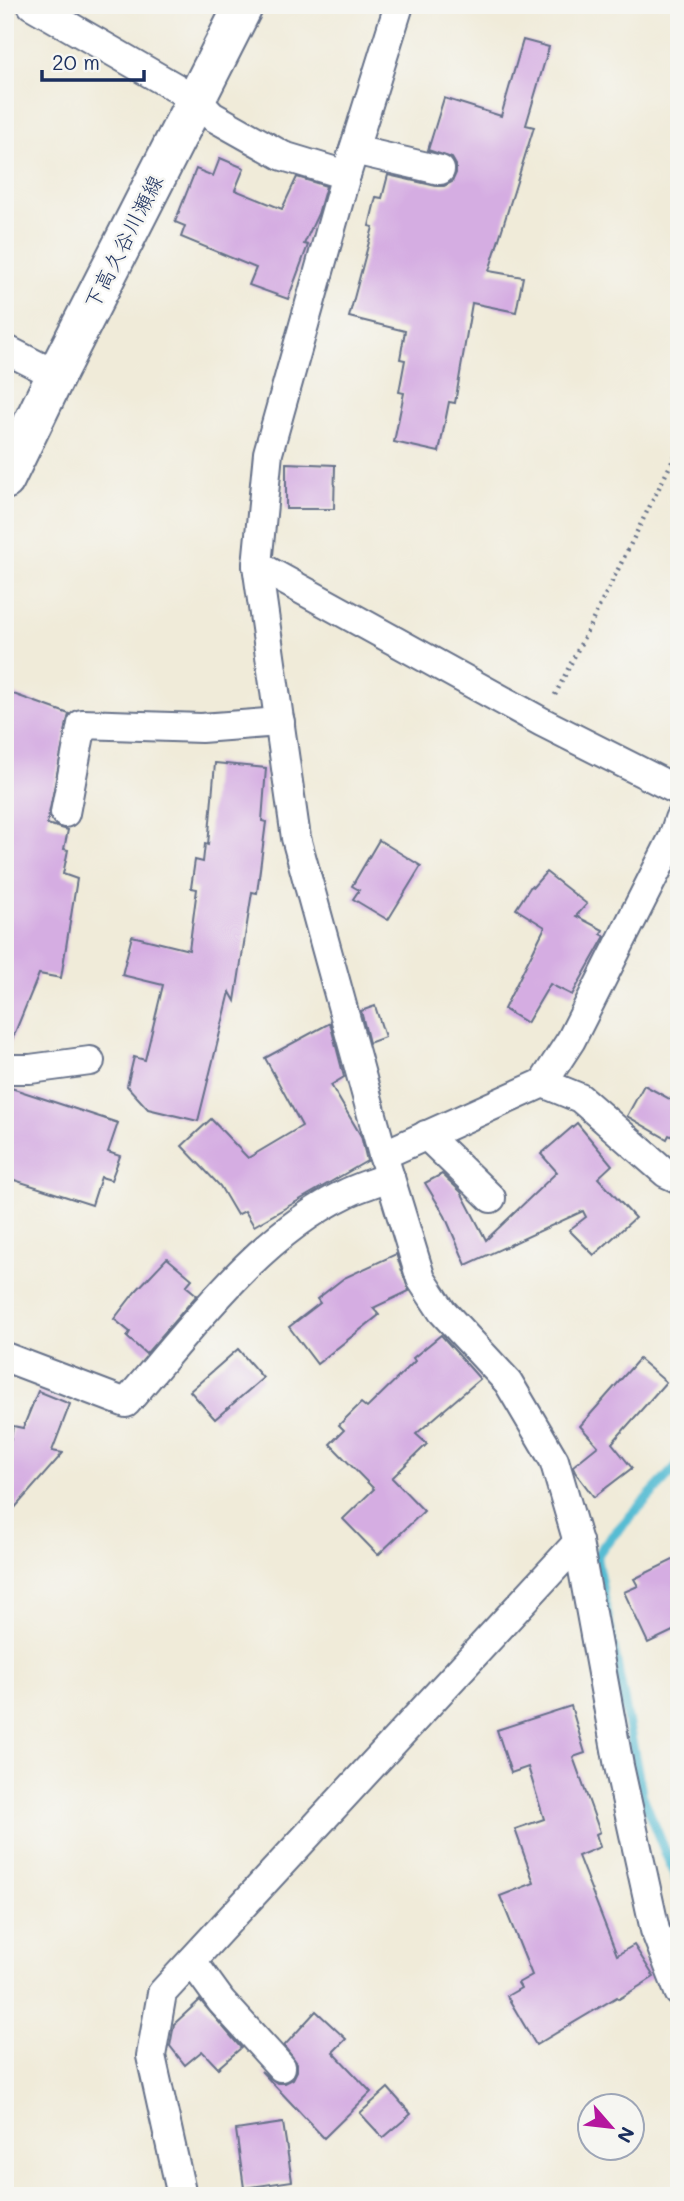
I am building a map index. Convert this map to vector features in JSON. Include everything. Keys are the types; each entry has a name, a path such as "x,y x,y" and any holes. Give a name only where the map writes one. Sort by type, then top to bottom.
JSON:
{"main road":[{"name":"下高久谷川瀬線","path":"5,480 244,5"}],"street":[{"path":"33,5 197,100 212,116 283,156 440,170"},
{"path":"399,5 350,163 268,453 257,565 296,838 387,1166 421,1279 442,1311 508,1382 554,1460 578,1542 619,1766 655,1930 679,1992"},
{"path":"5,349 56,375"},
{"path":"257,565 542,722 679,792"},
{"path":"65,813 82,724 201,727 280,722"},
{"path":"5,1357 125,1403 248,1263 302,1220 387,1166 426,1135 543,1083 576,1030 673,838 679,819"},
{"path":"5,1069 30,1069 90,1061"},
{"path":"543,1083 580,1098 666,1173 679,1179"},
{"path":"426,1135 491,1198"},
{"path":"182,2196 151,2056 162,1993 578,1542"},
{"path":"192,1961 221,2001 281,2067"}],"path":[{"path":"542,722 679,449"}],"building":[{"path":"523,40 549,47 526,125 534,127 489,271 523,277 516,312 472,303 455,403 449,402 439,452 394,442 404,393 399,392 405,360 400,359 405,331 349,317 373,227 369,226 376,197 382,198 388,175 436,186 452,182 456,165 452,158 428,150 444,98 501,116"},
{"path":"220,158 244,168 235,190 282,209 297,177 326,186 318,214 304,244 308,245 288,299 249,285 256,268 181,237 185,226 175,222 196,169 213,176"},
{"path":"286,463 335,465 334,509 286,509"},
{"path":"5,691 69,714 47,824 68,830 64,849 68,850 63,874 77,879 61,978 39,974 7,1052 5,1052"},
{"path":"215,763 266,768 262,821 266,822 257,893 252,892 235,1001 230,992 198,1121 148,1109 127,1086 134,1057 145,1060 163,985 122,975 132,936 189,950 197,889 191,888 195,860 203,862 205,844 208,845"},
{"path":"379,840 421,866 388,920 353,899 359,890 352,886"},
{"path":"546,872 587,904 576,916 603,930 601,934 605,936 572,995 550,984 527,1023 504,1009 545,927 516,909 531,886"},
{"path":"375,1006 385,1037 369,1043 361,1011"},
{"path":"330,1023 344,1077 331,1085 361,1136 367,1161 254,1226 245,1211 237,1215 220,1186 182,1146 211,1119 248,1158 302,1126 265,1058"},
{"path":"644,1085 679,1104 679,1140 669,1135 667,1139 627,1116"},
{"path":"5,1086 118,1123 108,1152 120,1156 111,1180 101,1177 92,1205 5,1177"},
{"path":"577,1123 612,1165 598,1178 635,1218 594,1255 569,1230 586,1217 583,1211 466,1265 445,1216 425,1183 442,1174 461,1192 486,1240 557,1172 541,1154"},
{"path":"396,1254 409,1291 373,1308 379,1315 317,1364 289,1327 320,1303 317,1299 344,1278"},
{"path":"167,1258 192,1279 186,1286 197,1295 146,1354 127,1337 130,1332 114,1319"},
{"path":"441,1335 480,1379 416,1434 427,1444 392,1478 424,1511 378,1555 343,1519 374,1489 330,1444 344,1430 339,1425 361,1403 367,1408 415,1361 413,1358"},
{"path":"238,1349 263,1378 215,1419 190,1391"},
{"path":"639,1359 666,1382 612,1443 632,1468 594,1497 573,1466 598,1446 580,1426"},
{"path":"38,1391 70,1404 52,1451 63,1453 5,1519 5,1441 10,1442 13,1426 23,1428"},
{"path":"679,1557 679,1628 648,1643 624,1592 638,1586 634,1579"},
{"path":"571,1706 585,1753 573,1757 600,1832 596,1834 600,1847 578,1856 617,1955 634,1945 654,1977 536,2045 507,1996 521,1988 518,1983 532,1975 500,1896 534,1883 515,1829 544,1819 528,1767 511,1773 497,1730"},
{"path":"200,2000 241,2048 218,2068 202,2051 185,2065 170,2046 174,2024"},
{"path":"316,2011 346,2039 333,2052 371,2092 324,2138 261,2071 277,2083 293,2079 297,2063 284,2046"},
{"path":"388,2088 411,2114 383,2138 360,2113"},
{"path":"283,2123 292,2181 244,2188 236,2130"}],"waterway":[{"path":"679,1464 596,1557 642,1795 679,1885"}]}
